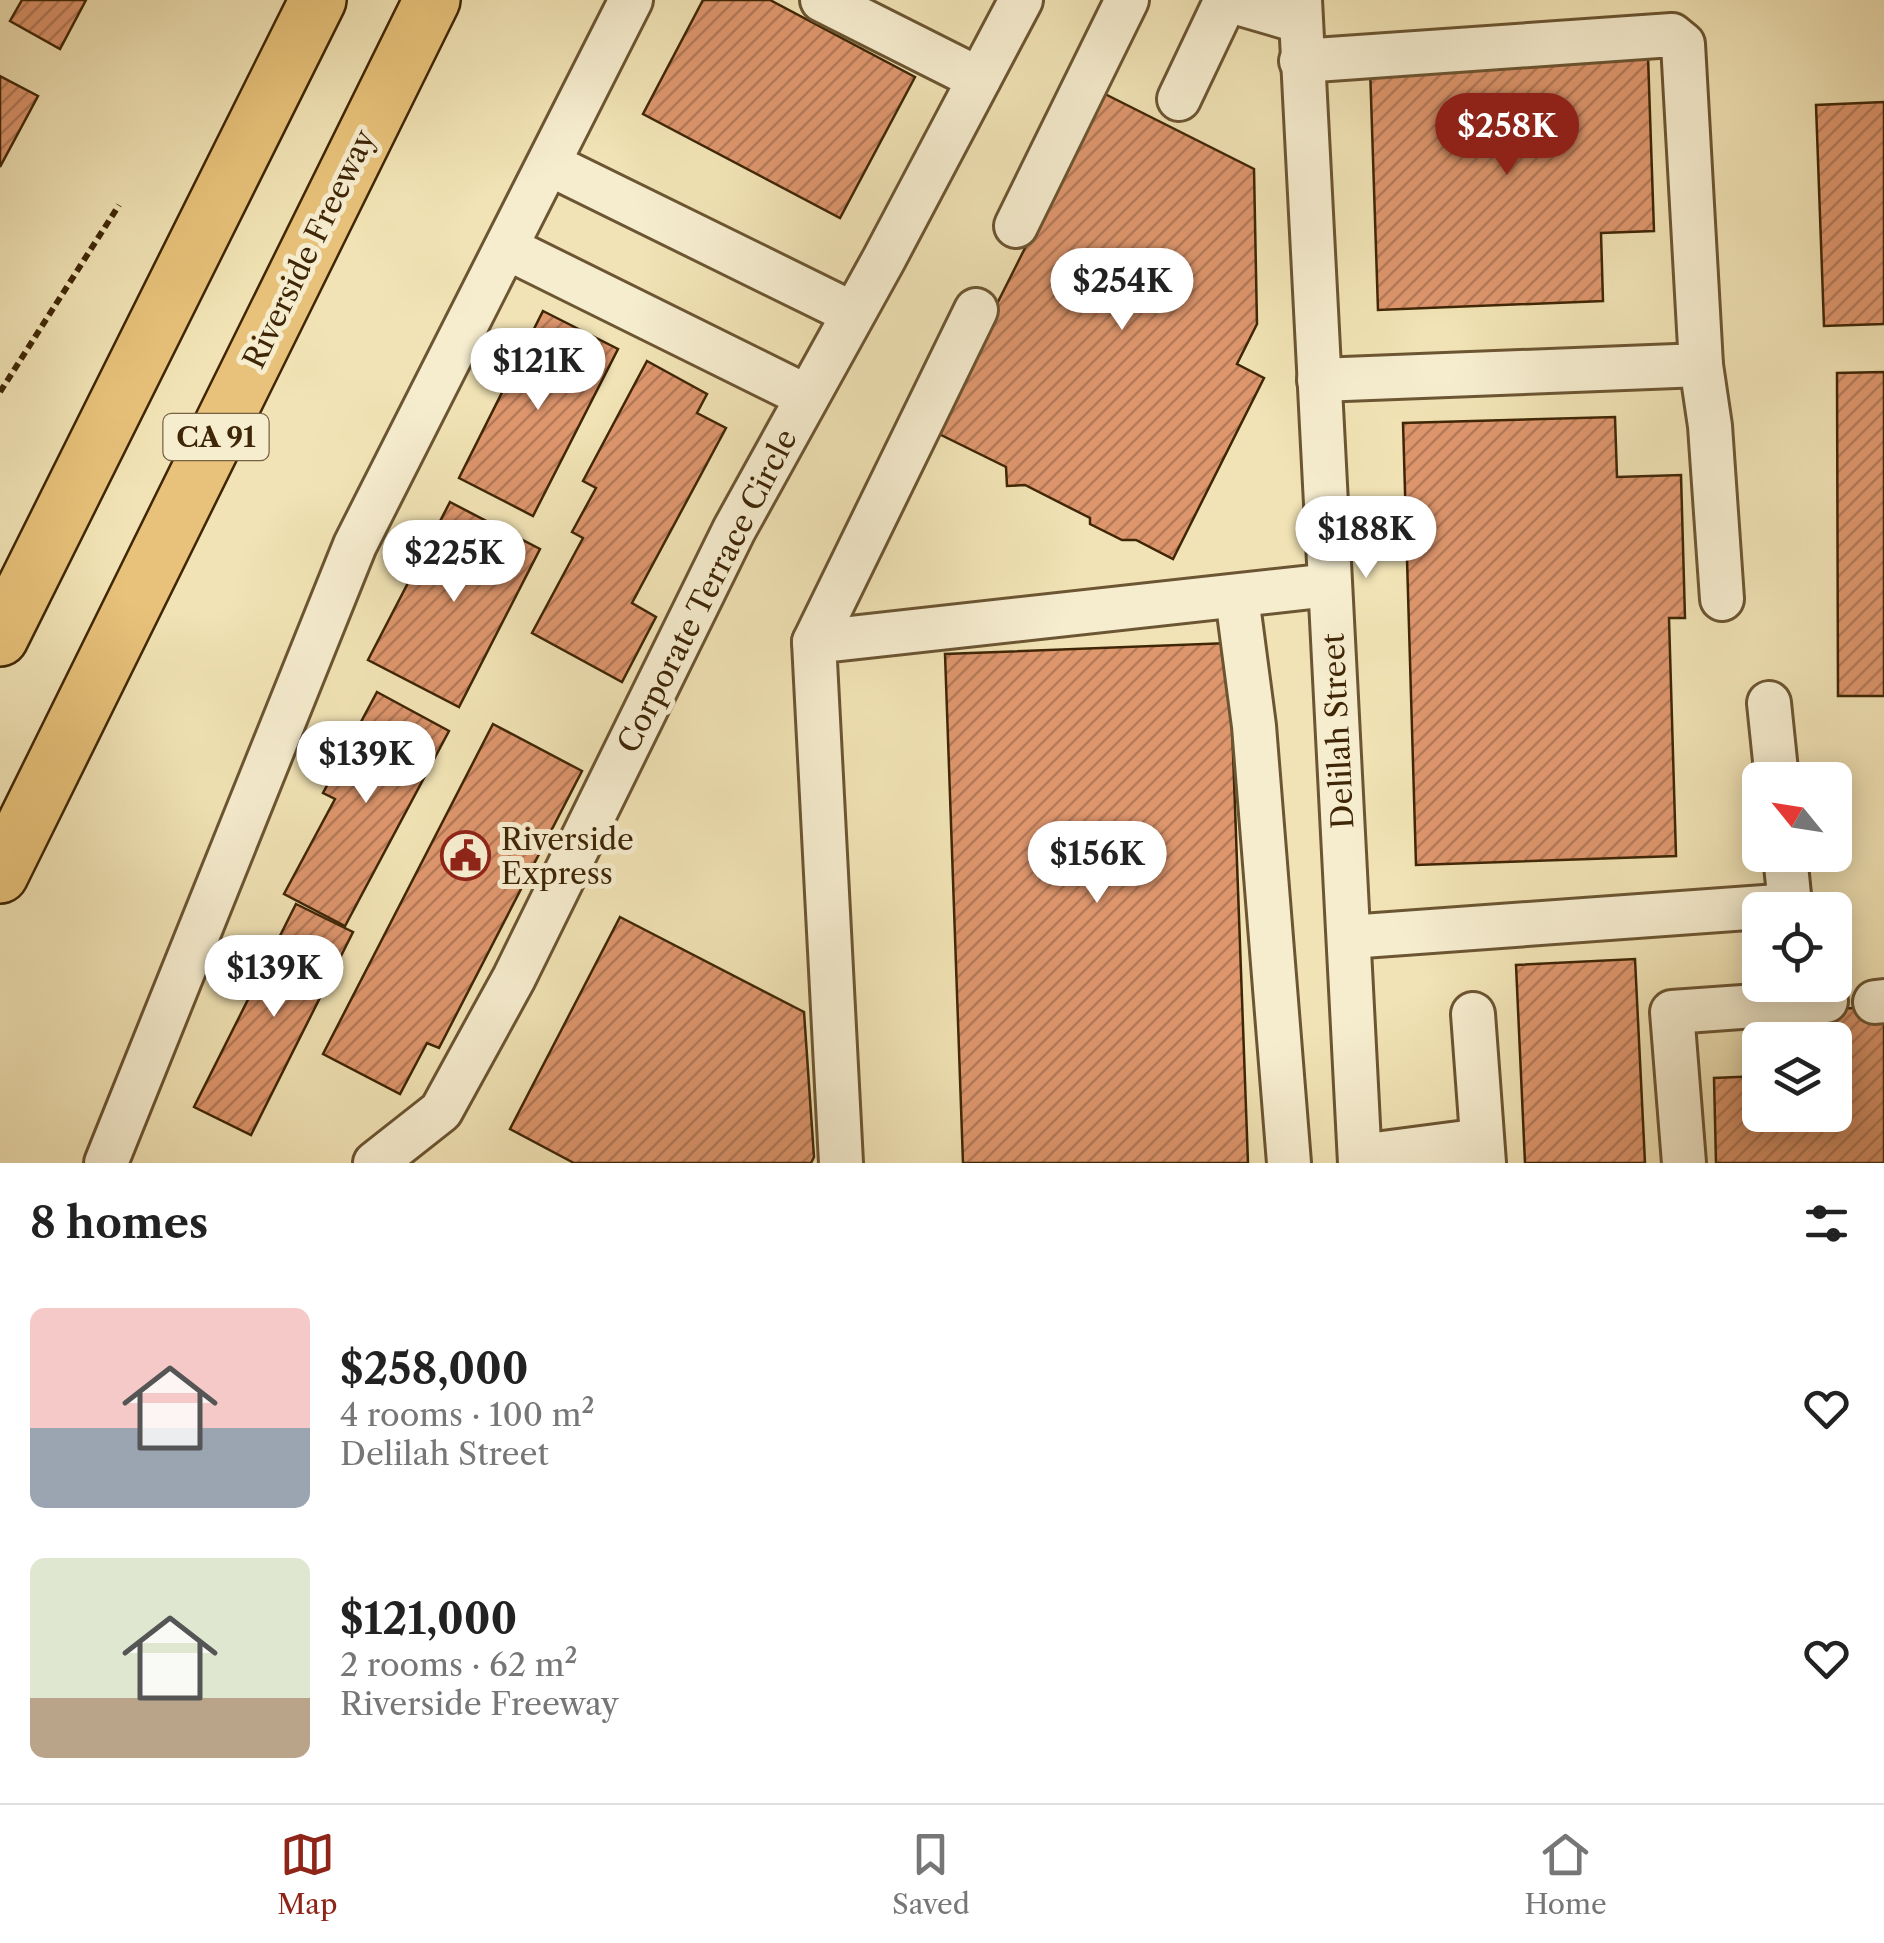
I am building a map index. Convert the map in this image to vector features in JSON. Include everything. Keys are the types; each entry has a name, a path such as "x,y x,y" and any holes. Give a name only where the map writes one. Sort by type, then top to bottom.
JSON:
{"highway":[{"path":"0,638 318,0"},
{"name":"Riverside Freeway","path":"0,874 432,0"}],"street":[{"path":"118,1160 355,545 631,0"},
{"path":"822,0 979,79"},
{"name":"Corporate Terrace Circle","path":"375,1163 441,1111 522,962 734,530 1021,0"},
{"path":"1016,226 1127,0"},
{"path":"1180,100 1226,0 1300,27 1672,35 1683,44 1701,366 1710,426 1722,600"},
{"name":"Delilah Street","path":"1300,27 1360,1159"},
{"path":"549,164 852,313"},
{"path":"507,248 806,396"},
{"path":"842,1163 814,642 976,310"},
{"path":"1319,380 1701,366"},
{"path":"814,642 1330,585"},
{"path":"1237,597 1254,726 1289,1163"},
{"path":"1769,703 1775,762"},
{"path":"1348,937 1790,904 1787,872"},
{"path":"1684,1163 1672,1012 1812,1002"},
{"path":"1360,1159 1483,1152 1473,1014"}],"path":[{"path":"0,392 119,206"}],"building":[{"path":"22,0 86,0 60,49 10,21"},
{"path":"703,0 770,0 915,77 840,218 643,114"},
{"path":"1648,56 1654,231 1601,233 1603,301 1378,310 1370,67"},
{"path":"0,76 38,96 0,167"},
{"path":"1103,93 1254,169 1257,324 1237,364 1264,378 1173,559 1136,540 1122,540 1090,524 1090,518 1025,485 1007,486 1006,467 933,431"},
{"path":"1884,102 1884,324 1824,326 1816,105"},
{"path":"543,311 618,349 533,516 459,478"},
{"path":"647,361 707,394 697,413 726,428 632,603 656,617 622,682 532,633 583,538 572,532 596,488 583,481"},
{"path":"1884,372 1884,696 1838,696 1837,373"},
{"path":"1615,417 1617,477 1681,475 1685,618 1669,618 1676,856 1416,865 1403,423"},
{"path":"450,502 540,549 459,707 368,660"},
{"path":"1229,643 1248,1163 963,1163 945,654"},
{"path":"377,692 449,731 345,926 284,894 335,799 323,793"},
{"path":"493,724 582,771 439,1048 427,1043 400,1094 323,1054"},
{"path":"296,904 353,932 251,1135 194,1107"},
{"path":"620,917 804,1012 814,1157 811,1163 574,1163 510,1129"},
{"path":"1635,959 1645,1163 1525,1163 1516,965"},
{"path":"1884,1007 1884,1163 1716,1163 1714,1078 1742,1077 1742,1132 1852,1132 1852,1022 1773,1022 1773,1011"}],"place":[{"name":"Riverside Express","path":"466,856"}]}
